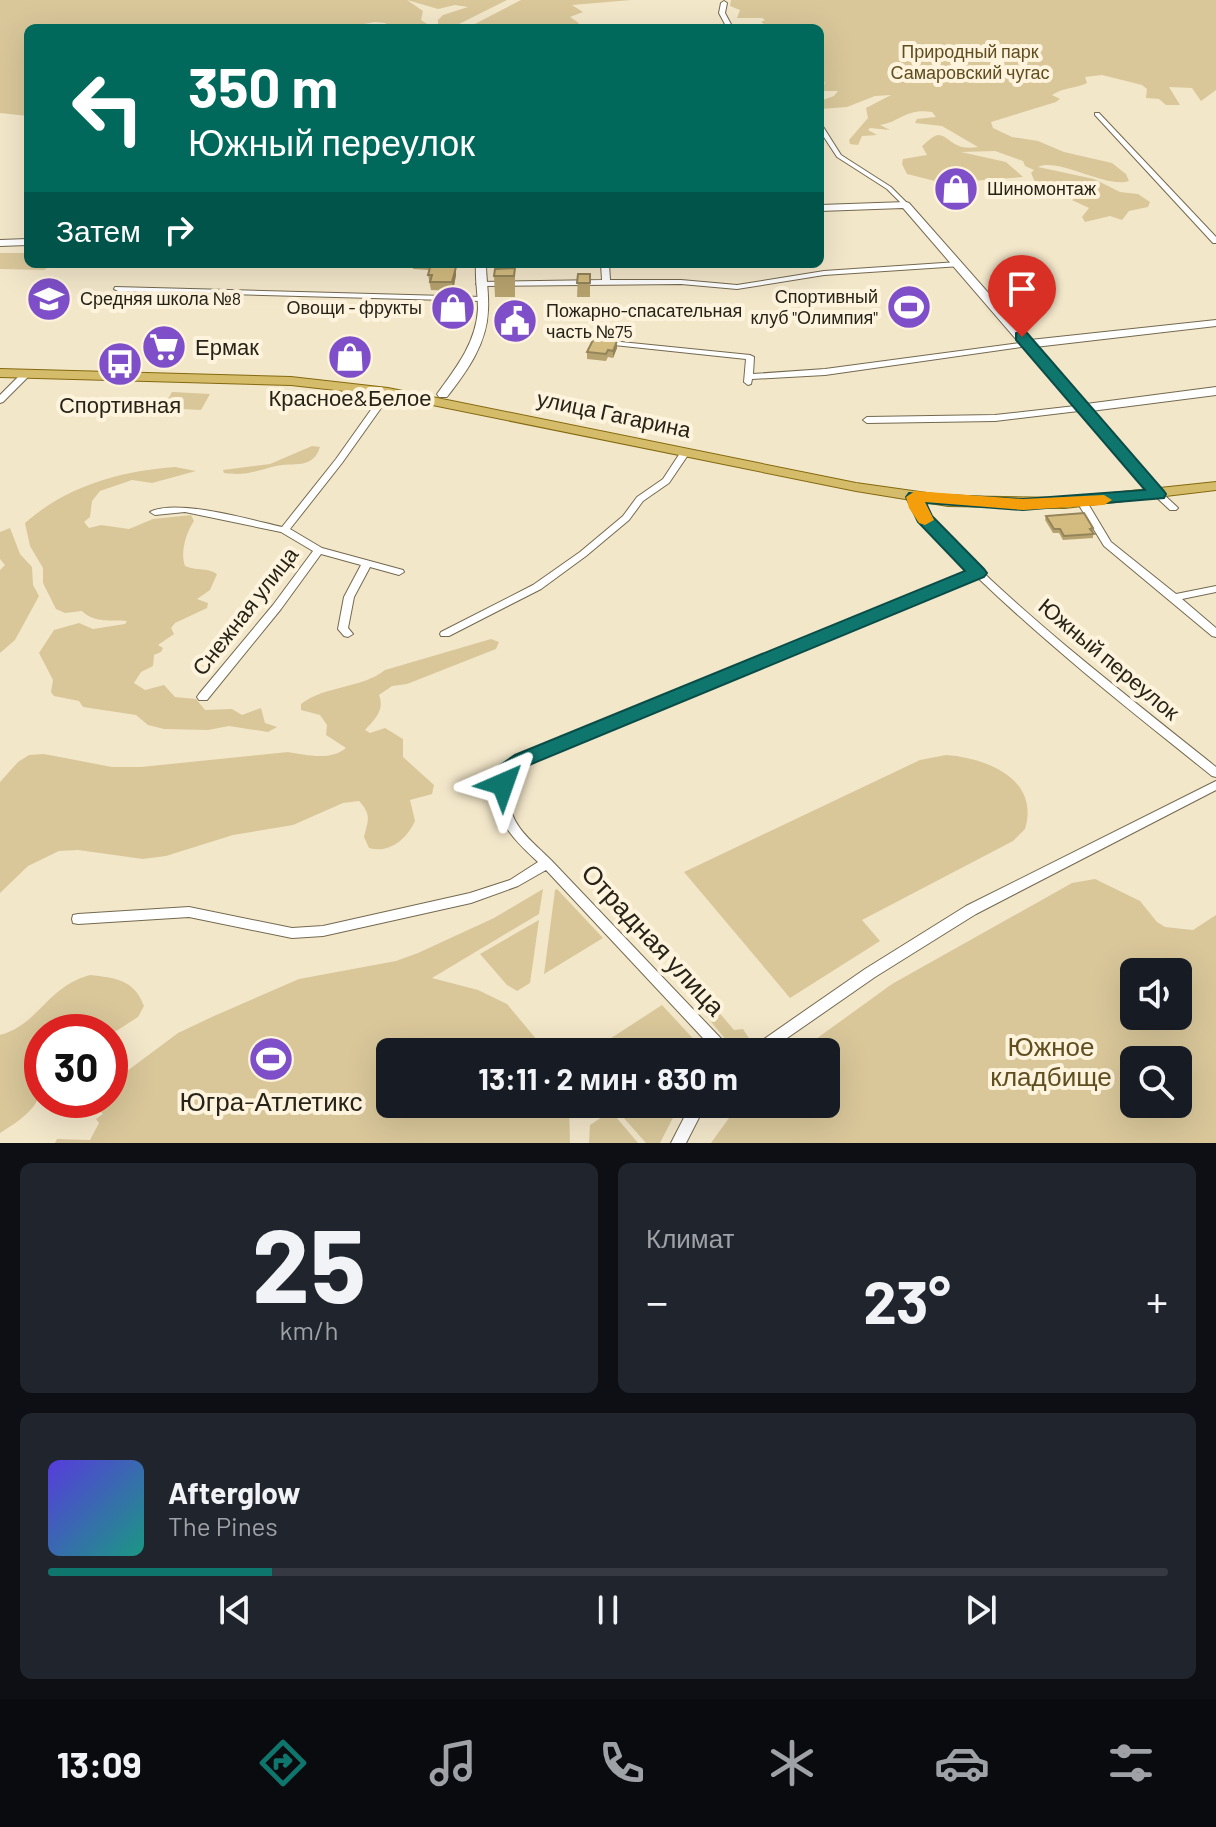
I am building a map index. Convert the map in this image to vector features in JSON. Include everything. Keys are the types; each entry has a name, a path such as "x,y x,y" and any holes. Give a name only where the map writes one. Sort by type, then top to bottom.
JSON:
{"main road":[{"name":"улица Гагарина","path":"0,371 199,376 390,389 915,494 993,504 1082,502 1216,479"},
{"name":"улица Гагарина","path":"915,494 1032,498 1216,486"}],"street":[{"path":"724,3 723,16 728,24"},
{"path":"1097,114 1216,241"},
{"path":"824,132 839,156 889,188 906,205 1173,508"},
{"path":"824,208 906,205"},
{"path":"0,243 24,242"},
{"path":"480,284 606,282 737,287 771,280 891,267 958,264"},
{"path":"441,397 476,346 482,299 481,268"},
{"path":"605,268 606,282"},
{"path":"118,289 482,299"},
{"path":"614,343 750,357 748,379 1216,323"},
{"path":"0,400 28,371"},
{"name":"Снежная улица","path":"284,530 339,461 390,389"},
{"path":"867,420 995,418 1216,391"},
{"path":"445,634 537,587 583,554 626,518 640,499 666,481 687,449"},
{"name":"Южный переулок","path":"915,494 924,518 977,573 1216,773"},
{"path":"1082,502 1107,544 1216,634"},
{"name":"Снежная улица","path":"155,512 185,509 284,530 319,550 399,572"},
{"name":"Снежная улица","path":"203,697 319,550"},
{"path":"348,634 343,629 349,597 366,562"},
{"path":"547,863 510,825 503,813 503,778 514,765 977,573"},
{"path":"1174,598 1216,589"},
{"path":"776,1038 870,973 971,910 1216,785"},
{"name":"Отрадная улица","path":"78,919 189,912 306,933 471,898 514,883 547,863 712,1038"},
{"path":"678,1143 691,1118"}],"green space":[{"path":"0,0 407,0 423,11 421,20 427,24 24,24 24,116 0,113"},
{"path":"407,0 507,0 459,24 438,24 438,20 443,15 468,7 455,5 438,9"},
{"path":"521,0 631,0 572,5 583,12 570,17 578,24 475,24"},
{"name":"Природный парк Самаровский чугас","path":"731,0 1216,0 1216,90 1201,101 1192,88 1169,87 1180,105 1166,105 1159,99 1146,98 1147,89 1142,85 1102,75 1085,77 1087,83 1052,95 1060,99 1056,102 991,122 993,128 1012,137 1038,141 1064,152 1112,163 1126,174 1129,181 1108,181 1058,166 1038,167 1094,179 1120,192 1138,194 1150,202 1148,207 1129,211 1122,220 1110,216 1085,222 1082,217 1089,208 1072,200 1082,195 1072,193 1067,185 1055,182 1052,187 1043,188 1036,184 1031,173 1034,170 1025,166 1023,161 995,151 961,152 1006,162 1023,177 943,183 907,174 903,159 927,155 922,146 937,135 963,147 978,147 942,126 915,123 917,119 936,117 932,112 910,113 880,125 890,130 870,128 868,130 877,135 862,136 858,145 850,144 849,140 868,118 866,108 891,95 875,96 847,107 824,109 824,100 838,91 824,91 824,24 764,24 762,18 737,18 740,10 730,6"},
{"path":"0,253 24,253 24,268 47,268 44,270 0,269"},
{"path":"172,392 210,394 201,410 163,408"},
{"path":"312,446 320,447 317,454 302,464 232,474 223,470 270,464"},
{"path":"175,467 196,471 152,483 132,480 100,491 92,501 90,517 84,522 89,528 101,525 129,529 153,519 191,515 194,521 185,543 185,566 217,574 210,590 197,599 208,603 207,608 175,623 171,628 174,634 158,645 163,648 154,655 153,666 141,672 134,683 145,690 164,685 175,697 196,699 205,710 232,709 242,715 261,708 265,723 277,727 268,732 229,726 208,730 164,729 148,725 136,715 83,707 79,701 54,696 51,692 53,680 39,653 54,630 79,623 93,629 125,624 127,621 97,619 82,611 65,613 56,609 43,583 43,568 30,546 25,523 76,490 134,472"},
{"path":"10,528 20,554 32,567 33,585 39,596 15,640 0,653 0,570 5,565 0,559 0,532"},
{"path":"491,639 499,642 496,649 407,684 392,686 379,695 380,710 365,730 370,733 385,728 403,739 403,757 434,785 432,794 410,800 415,821 396,844 384,849 369,848 364,837 367,814 359,801 343,803 293,825 233,835 166,856 143,859 78,850 59,851 28,866 0,893 0,782 29,755 44,754 112,767 141,767 288,752 333,755 346,748 326,735 327,725 320,715 301,710 301,704 321,693 365,681 385,670"},
{"path":"946,755 993,767 1017,784 1025,797 1028,812 1025,829 1013,841 862,920 880,941 790,998 684,872 920,760"},
{"name":"Южное кладбище","path":"1095,879 1140,901 1165,927 1193,930 1216,915 1216,1143 711,1143 729,1118 840,1118 840,1038 817,1038 892,984 1072,883"},
{"name":"Югра-Атлетикс","path":"543,889 539,914 432,978 478,990 507,1004 535,1038 376,1038 376,1118 569,1118 570,1143 55,1143 57,1139 90,1140 99,1123 97,1118 128,1118 128,1070 178,1033 299,979 396,961 494,918"},
{"path":"555,890 603,938 544,974"},
{"path":"539,920 530,983 517,991 507,985 480,954"},
{"path":"90,975 115,979 135,990 144,1006 138,1017 128,1023 128,1014 34,1014 75,981"},
{"path":"689,977 734,1030 743,1029 749,1038 724,1038 687,993 683,983"},
{"path":"662,1005 693,1038 611,1038"},
{"path":"24,1024 24,1116 0,1133 0,1035"},
{"path":"600,1118 617,1118 638,1143 589,1143 590,1125"},
{"path":"624,1118 673,1118 660,1143 646,1143"}],"building":[{"path":"430,268 456,268 452,282 430,282 432,275 428,275"},
{"path":"515,268 514,276 494,276 495,269"},
{"path":"578,274 590,274 590,283 577,283"},
{"path":"446,300 462,300 460,309 443,309"},
{"path":"594,338 617,341 613,351 608,350 606,354 587,352"},
{"path":"1084,513 1094,534 1064,536 1060,529 1054,529 1046,516"}],"slow traffic":[{"path":"925,520 917,508 915,497 969,503 1023,504 1104,500"}],"place":[{"name":"Шиномонтаж","path":"956,189"},
{"name":"Средняя школа №8","path":"49,299"},
{"name":"Спортивный клуб \"Олимпия\"","path":"909,307"},
{"name":"Овощи - фрукты","path":"453,308"},
{"name":"Пожарно-спасательная часть №75","path":"515,321"},
{"name":"Ермак","path":"164,347"},
{"name":"Красное&Белое","path":"350,357"},
{"name":"Спортивная","path":"120,364"},
{"name":"Югра-Атлетикс","path":"271,1059"}],"route":[{"path":"503,784 507,771 522,760 977,573 924,518 915,497 969,503 1023,504 1158,494 1022,337"}]}
